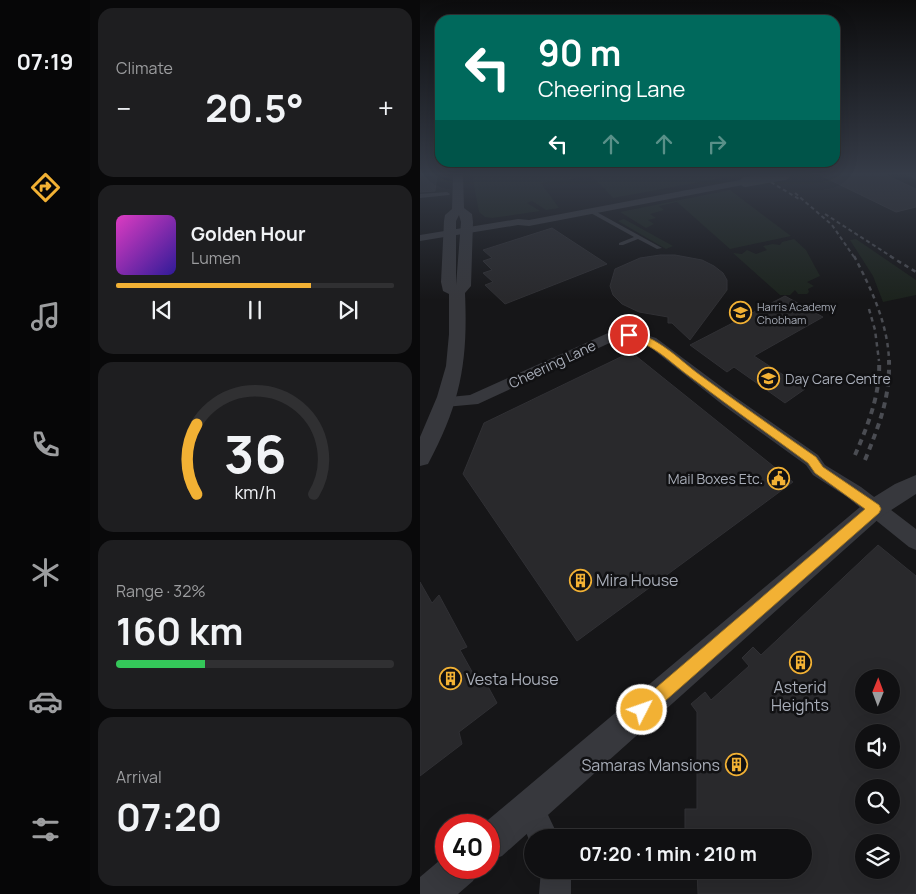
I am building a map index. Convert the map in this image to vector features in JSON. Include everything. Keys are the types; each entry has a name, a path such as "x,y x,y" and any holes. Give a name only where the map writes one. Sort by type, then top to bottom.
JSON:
{"street":[{"path":"451,217 448,288 457,292"},
{"path":"420,458 445,402 453,376 456,350 457,292 463,286 467,232 466,217"},
{"path":"420,242 467,232 505,230 561,217"},
{"path":"420,238 450,235"},
{"name":"Cheering Lane","path":"445,402 472,400 613,336 640,336 651,342 812,460 819,470 916,541"},
{"path":"500,834 874,509 916,484"},
{"path":"530,808 540,829"},
{"path":"429,894 447,879"},
{"path":"555,894 556,879"}],"lane":[{"path":"601,217 659,248"},
{"path":"620,244 638,237"}],"shaded area":[{"path":"628,217 656,218 648,220 654,224 646,228"},
{"path":"694,217 765,217 791,236 730,249"},
{"path":"624,219 673,246 666,249 618,221"},
{"path":"794,239 806,250 820,276 807,282 814,286 808,289 809,292 807,294 798,294 795,290 790,295 780,295 733,253 742,254 747,250 756,254 767,250 763,246 780,245 782,242"},
{"path":"856,239 916,280 916,295 883,302 873,276 850,240"}],"building":[{"path":"552,228 607,264 505,304 485,285 493,282 483,273 492,270 483,261 492,258 483,250"},
{"path":"675,255 702,260 723,273 727,280 727,290 690,340 672,323 668,323 668,317 639,312 622,304 613,295 610,286 615,269 640,258"},
{"path":"785,296 823,317 754,356 805,389 785,403 734,367 727,372 690,345"},
{"path":"631,352 793,482 577,641 463,474 484,423"},
{"path":"878,545 916,576 916,894 698,894 697,879 812,879 812,829 685,829 685,809 697,809 697,712 691,704 705,692 711,700 749,666 742,658 753,647 761,655"},
{"name":"Vesta House","path":"420,582 432,603 439,595 467,647 460,650 475,677 485,681 497,703 459,732 462,744 420,776"}],"railway":[{"path":"822,217 832,225 854,257"},
{"path":"829,217 892,257"},
{"path":"854,256 878,307 886,333 889,361"},
{"path":"890,256 916,272"},
{"path":"869,309 875,330 879,361"},
{"path":"855,455 876,397 879,361"},
{"path":"865,460 886,400 889,361"}],"place":[{"name":"Harris Academy Chobham","path":"741,312"},
{"name":"Day Care Centre","path":"769,378"},
{"name":"Mail Boxes Etc.","path":"779,478"},
{"name":"Mira House","path":"580,580"},
{"name":"Asterid Heights","path":"800,663"},
{"name":"Vesta House","path":"450,679"},
{"name":"Samaras Mansions","path":"736,765"}],"route":[{"path":"629,335 640,336 651,342 729,402 812,460 819,470 854,492 874,509 642,710"}]}
